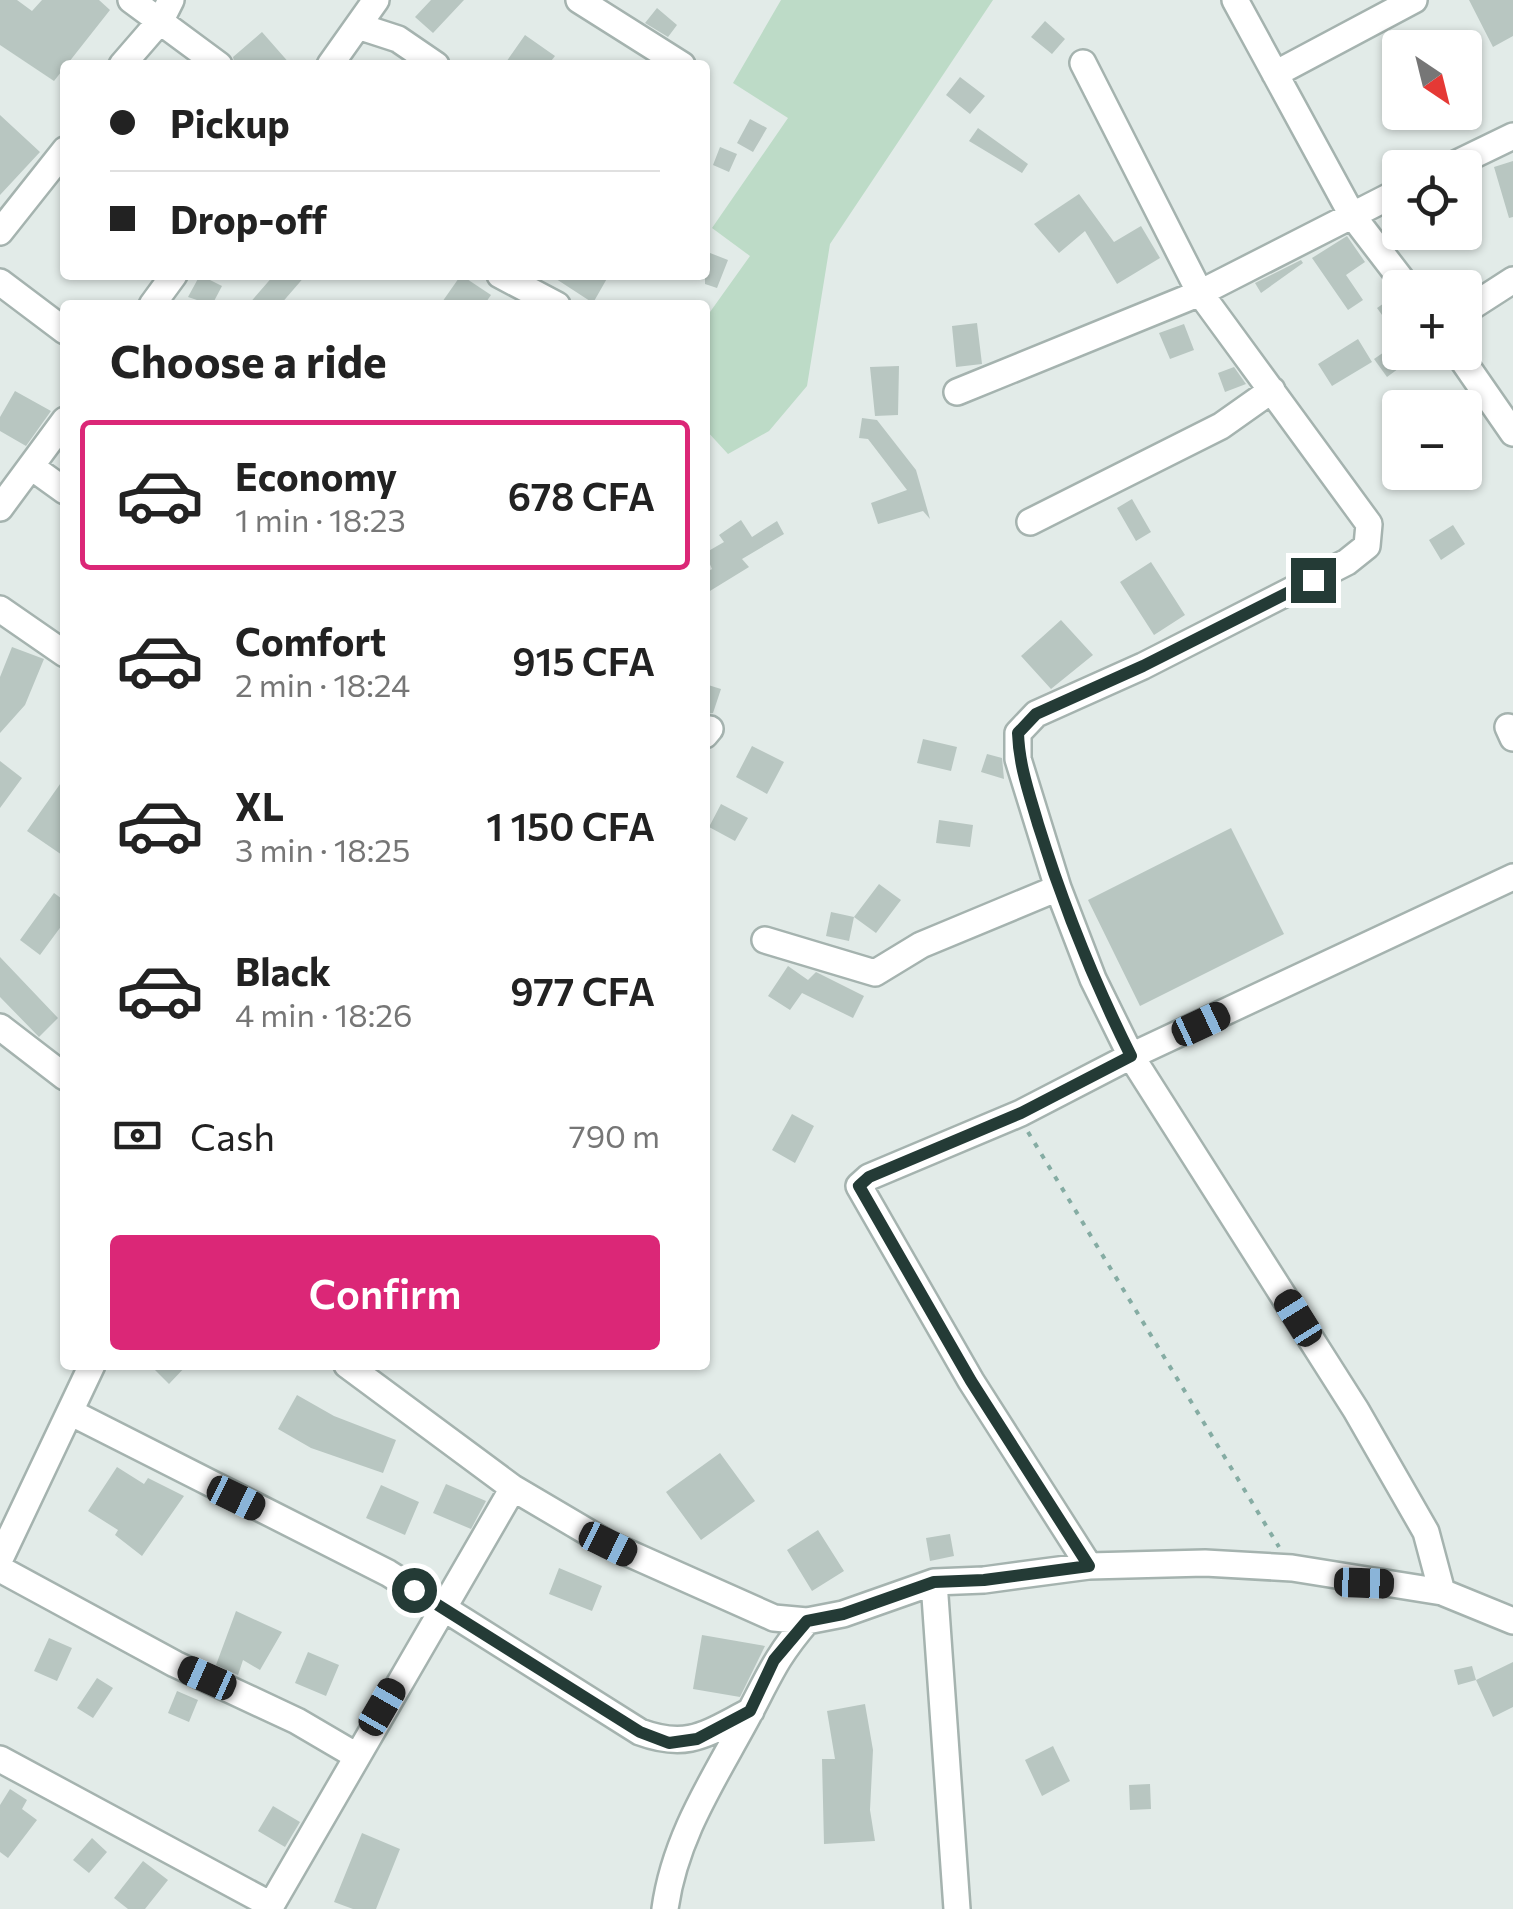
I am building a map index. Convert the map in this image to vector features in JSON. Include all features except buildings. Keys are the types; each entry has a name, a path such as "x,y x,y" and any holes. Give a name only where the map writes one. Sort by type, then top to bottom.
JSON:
{"street":[{"path":"131,0 166,10 214,60"},
{"path":"334,60 376,0"},
{"path":"579,0 674,60"},
{"path":"1236,0 1352,215 1394,270"},
{"path":"1275,74 1414,0"},
{"path":"126,60 166,10"},
{"path":"358,26 398,39 429,60"},
{"path":"1083,63 1200,293 1369,524 1367,546 1347,562 1228,623 1036,714 1018,733 1018,759 1058,888 1093,979 1131,1056 1356,1410 1426,1532 1442,1592"},
{"path":"1482,151 1513,136"},
{"path":"0,232 60,156"},
{"path":"957,392 1200,293 1382,200"},
{"path":"510,280 548,300"},
{"path":"1482,300 1513,280"},
{"path":"0,282 60,327"},
{"path":"1469,370 1513,433"},
{"path":"1030,522 1221,426 1272,390"},
{"path":"0,508 60,428"},
{"path":"33,468 60,487"},
{"path":"0,610 60,651"},
{"path":"1089,1566 971,1381 860,1194 859,1186 869,1177 1021,1113 1131,1056 1513,877"},
{"path":"766,940 875,973 921,944 1058,888"},
{"path":"0,1026 60,1073"},
{"path":"0,1559 90,1370"},
{"path":"355,1370 513,1488 608,1544 692,1585 774,1618 807,1621 843,1614 934,1582 984,1580 1089,1566 1205,1563 1292,1568 1442,1592 1513,1621"},
{"path":"70,1412 388,1573 640,1732 669,1743 697,1739 750,1711"},
{"path":"0,1759 270,1907 441,1606 513,1488"},
{"path":"0,1569 175,1664 297,1720 355,1755"},
{"path":"934,1582 957,1909"},
{"path":"664,1909 701,1796 774,1660 807,1621"}],"path":[{"path":"1021,1113 1033,1146 1060,1192 1292,1568"}],"green space":[{"path":"781,0 993,0 830,244 807,386 769,431 728,454 710,434 710,312 750,256 712,228 788,118 733,83"}],"route":[{"path":"414,1590 640,1732 669,1743 697,1739 750,1711 774,1660 807,1621 843,1614 896,1592 934,1582 984,1580 1089,1566 971,1381 860,1194 859,1186 869,1177 1021,1113 1131,1056 1093,979 1058,888 1018,759 1018,733 1036,714 1143,666 1313,580"}]}
